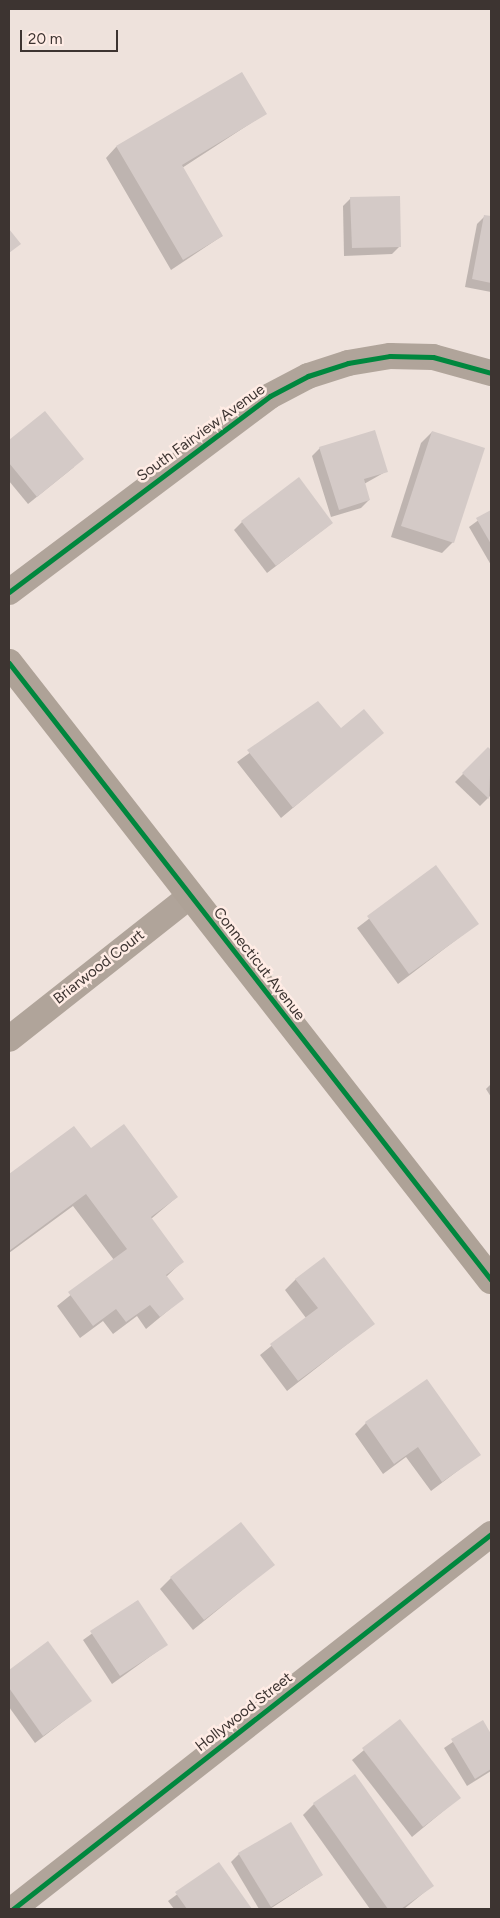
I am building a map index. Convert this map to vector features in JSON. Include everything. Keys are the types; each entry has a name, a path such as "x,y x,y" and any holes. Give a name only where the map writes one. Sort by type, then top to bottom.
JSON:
{"street":[{"name":"South Fairview Avenue","path":"9,592 270,396 308,376 348,363 390,356 434,358 491,372"},
{"name":"Connecticut Avenue","path":"9,663 491,1280"},
{"name":"Briarwood Court","path":"9,1039 190,896"},
{"name":"Hollywood Street","path":"13,1909 491,1534"}],"building":[{"path":"242,72 267,114 182,165 223,236 183,260 116,146"},
{"path":"400,196 401,247 352,248 350,197"},
{"path":"484,215 491,216 491,283 472,279"},
{"path":"9,229 21,244 9,253"},
{"path":"45,411 84,459 37,497 9,463 9,440"},
{"path":"375,430 388,472 364,479 370,500 339,510 319,447"},
{"path":"432,431 485,448 454,543 401,526"},
{"path":"299,477 333,523 276,566 241,521"},
{"path":"491,510 491,544 476,518"},
{"path":"318,701 341,728 364,709 384,733 293,808 247,750"},
{"path":"488,747 491,750 489,799 462,773"},
{"path":"436,865 479,924 409,974 367,916"},
{"path":"124,1124 178,1197 151,1217 184,1262 166,1275 184,1299 160,1317 150,1305 126,1322 116,1309 93,1326 68,1292 127,1249 86,1194 9,1251 9,1174 74,1126 91,1148"},
{"path":"324,1257 375,1324 298,1381 270,1344 318,1308 295,1279"},
{"path":"427,1379 481,1455 442,1482 418,1447 394,1464 365,1422"},
{"path":"241,1522 275,1565 204,1620 170,1577"},
{"path":"138,1600 168,1645 120,1676 90,1631"},
{"path":"48,1641 92,1701 43,1736 9,1688 9,1670"},
{"path":"400,1719 461,1798 423,1827 362,1748"},
{"path":"483,1720 491,1734 491,1769 475,1779 451,1739"},
{"path":"355,1774 434,1886 401,1909 388,1909 313,1803"},
{"path":"291,1822 323,1875 271,1907 238,1853"},
{"path":"219,1862 252,1909 187,1909 175,1892"}],"cycle path":[{"path":"9,592 270,396 308,376 348,363 390,356 433,357 491,373"},
{"path":"9,663 491,1280"},
{"path":"13,1909 491,1534"}]}
